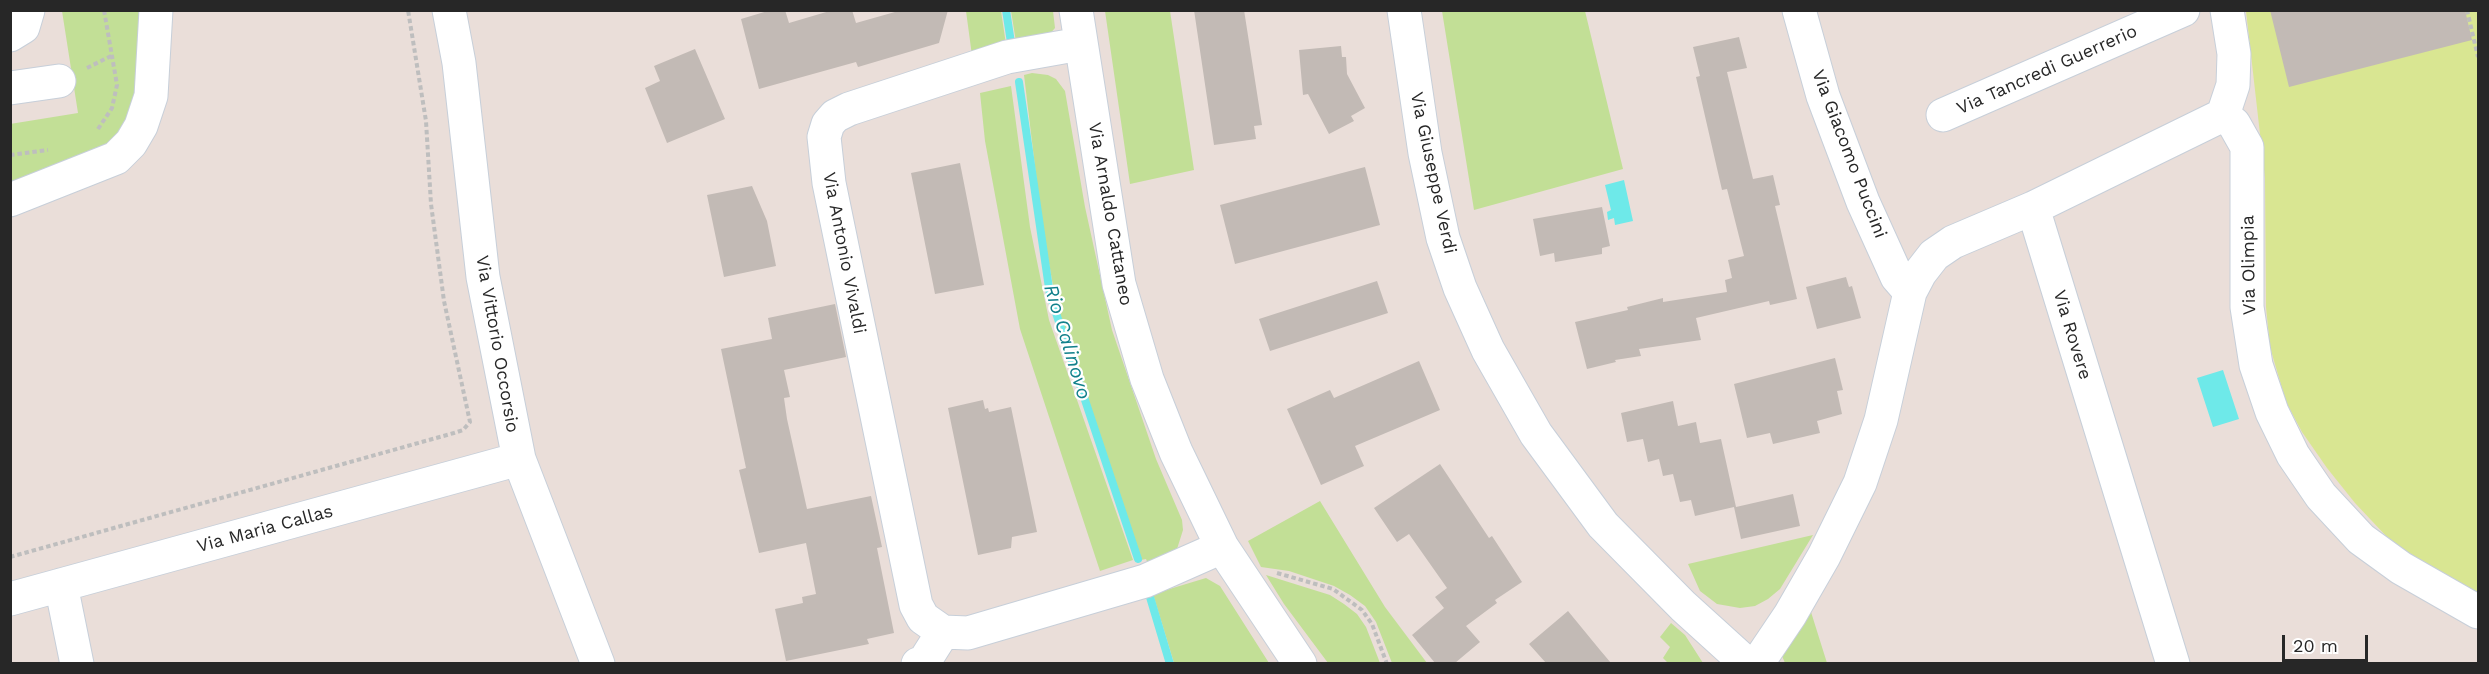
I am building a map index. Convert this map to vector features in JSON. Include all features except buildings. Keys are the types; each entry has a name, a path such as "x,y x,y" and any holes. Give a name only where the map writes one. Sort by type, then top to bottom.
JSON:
{"street":[{"path":"10,35 23,27 28,10"},
{"path":"10,200 116,158 131,143 141,126 151,96 156,10"},
{"name":"Via Vittorio Occorsio","path":"449,10 459,63 483,278 519,459 598,663"},
{"name":"Via Arnaldo Cattaneo","path":"1076,10 1119,284 1147,379 1176,452 1222,547 1300,663"},
{"name":"Via Giuseppe Verdi","path":"1404,10 1425,153 1443,238 1460,288 1488,350 1536,434 1603,525 1683,606 1747,663"},
{"name":"Via Giacomo Puccini","path":"1799,10 1823,96 1863,202 1897,277 1910,292"},
{"name":"Via Tancredi Guerrerio","path":"1943,115 2184,10"},
{"path":"1757,663 1790,615 1824,556 1860,483 1881,420 1910,292 1927,264 1934,255 1953,242 2033,208 2223,115 2233,85 2234,54 2228,10"},
{"name":"Via Antonio Vivaldi","path":"943,632 923,618 916,605 829,183 824,137 828,124 835,116 849,109 1007,57 1080,44"},
{"path":"10,88 59,81"},
{"name":"Via Olimpia","path":"2223,115 2234,124 2247,147 2247,306 2256,364 2272,412 2293,455 2321,496 2361,539 2401,568 2478,612"},
{"name":"Via Rovere","path":"2033,208 2173,663"},
{"name":"Via Maria Callas","path":"10,599 519,459"},
{"path":"918,663 924,662 943,632 968,633 1145,581 1222,547"},
{"path":"61,585 77,663"}],"path":[{"path":"95,134 112,108 117,85 104,10"},
{"path":"10,557 454,433 463,430 470,422 444,301 431,204 426,121 408,10"},
{"path":"2467,10 2478,57"},
{"path":"10,155 52,149"},
{"path":"1269,571 1324,586 1348,598 1362,609 1372,624 1387,663"}],"green space":[{"path":"62,11 149,11 129,134 11,189 10,124 78,113"},
{"path":"966,11 1001,11 1007,51 973,63"},
{"path":"1011,11 1053,11 1055,28 1048,36 1017,48"},
{"path":"1105,11 1170,11 1194,170 1130,184"},
{"path":"1442,11 1585,11 1623,169 1474,210"},
{"path":"2246,11 2478,11 2478,594 2423,565 2387,537 2355,503 2327,468 2302,432 2286,402 2270,347 2266,307 2265,178"},
{"path":"1032,73 1048,75 1056,79 1065,91 1085,207 1112,330 1156,459 1182,520 1183,530 1177,549 1148,564 1146,559 1141,560 1060,318 1042,225 1024,75"},
{"path":"1011,86 1030,227 1049,320 1133,560 1100,571 1020,329 985,141 980,93"},
{"path":"1320,501 1385,607 1427,663 1392,663 1376,622 1365,606 1350,595 1334,586 1289,571 1261,567 1248,541"},
{"path":"1813,535 1780,589 1755,606 1740,608 1717,604 1700,591 1688,564"},
{"path":"1266,575 1330,595 1357,614 1366,627 1380,663 1328,663 1284,604"},
{"path":"1206,578 1220,586 1269,663 1174,663 1153,594"},
{"path":"1811,612 1827,663 1785,663 1782,656"},
{"path":"1671,623 1685,635 1703,663 1668,663 1663,658 1670,647 1660,637"}],"water":[{"path":"1624,180 1633,221 1615,225 1614,218 1608,220 1607,212 1611,210 1605,185"},
{"path":"2223,370 2239,419 2213,427 2197,378"}],"waterway":[{"name":"Rio Calinovo","path":"1006,10 1012,49"},
{"name":"Rio Calinovo","path":"1019,82 1050,295 1138,559"},
{"name":"Rio Calinovo","path":"1150,597 1170,664"}]}
